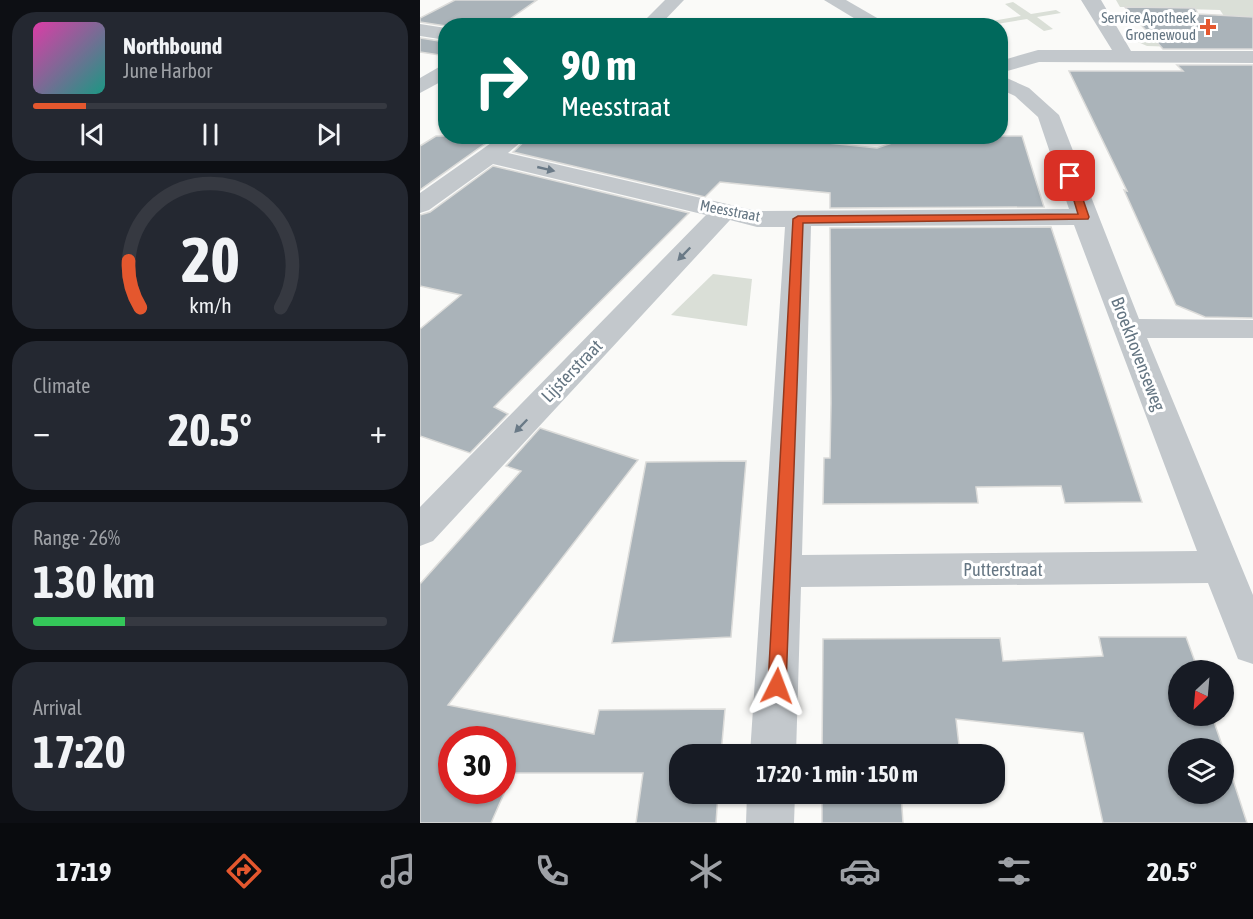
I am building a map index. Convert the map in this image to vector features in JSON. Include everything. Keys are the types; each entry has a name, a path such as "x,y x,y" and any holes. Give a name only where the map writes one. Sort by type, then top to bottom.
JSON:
{"street":[{"path":"656,18 675,0"},
{"path":"833,0 867,18"},
{"path":"1090,0 1095,4 1124,55"},
{"path":"420,30 438,33"},
{"path":"1008,65 1038,56 1253,57"},
{"path":"420,87 438,75"},
{"name":"Broekhovenseweg","path":"1008,85 1022,92 1048,115 1084,217 1253,645"},
{"path":"420,205 506,144"},
{"name":"Meesstraat","path":"490,156 757,219 1084,217"},
{"name":"Lijsterstraat","path":"426,517 724,212"},
{"path":"774,744 798,219"},
{"path":"1128,328 1253,329"},
{"name":"Putterstraat","path":"783,571 1223,567"},
{"path":"770,823 771,804"}],"shaded area":[{"path":"1116,0 1253,0 1253,17 1224,16 1220,10 1148,8 1180,47 1147,46 1129,38 1163,40 1147,34 1146,31 1151,31 1133,7 1120,7"},
{"path":"1013,2 1031,14 1056,10 1061,13 1037,17 1053,29 1044,31 1027,19 1008,22 1008,18 1021,16 1005,4"},
{"path":"713,274 752,279 747,326 671,315"}],"building":[{"path":"455,0 537,0 511,18 438,18 438,25 420,22 420,18"},
{"path":"1125,7 1195,8 1198,14 1253,17 1253,49 1163,49"},
{"path":"420,38 438,41 438,55 420,52"},
{"path":"1177,65 1253,65 1253,318 1205,317 1176,305 1124,190 1127,191 1069,71 1183,71"},
{"path":"436,136 438,136 438,144 485,144 420,190 420,146"},
{"path":"1008,136 1022,136 1044,207 830,208 830,193 720,182 705,197 513,152 522,144 838,144 877,148 889,144 1008,144"},
{"path":"493,166 689,213 494,407 508,414 470,453 420,436 420,329 461,295 420,286 420,215 430,212"},
{"path":"1051,227 1142,502 1065,503 1061,486 976,487 978,503 823,504 824,458 830,458 830,228"},
{"path":"540,428 638,460 448,705 594,734 599,710 725,709 722,744 669,744 669,804 717,804 716,823 636,823 643,773 516,773 516,726 438,726 438,804 499,804 491,823 420,823 420,584 521,471 506,466"},
{"path":"746,461 731,637 612,643 646,462"},
{"path":"1099,637 1186,637 1194,660 1168,660 1168,726 1215,726 1220,738 1168,738 1168,804 1234,804 1234,783 1247,823 1103,823 1083,733 956,719 959,744 822,744 823,639 1000,638 1003,661 1103,656"},
{"path":"822,804 902,804 903,823 822,823"}],"place":[{"name":"Service Apotheek Groenewoud","path":"1208,27"}],"route":[{"path":"777,686 798,219 1084,217 1070,176"}]}
